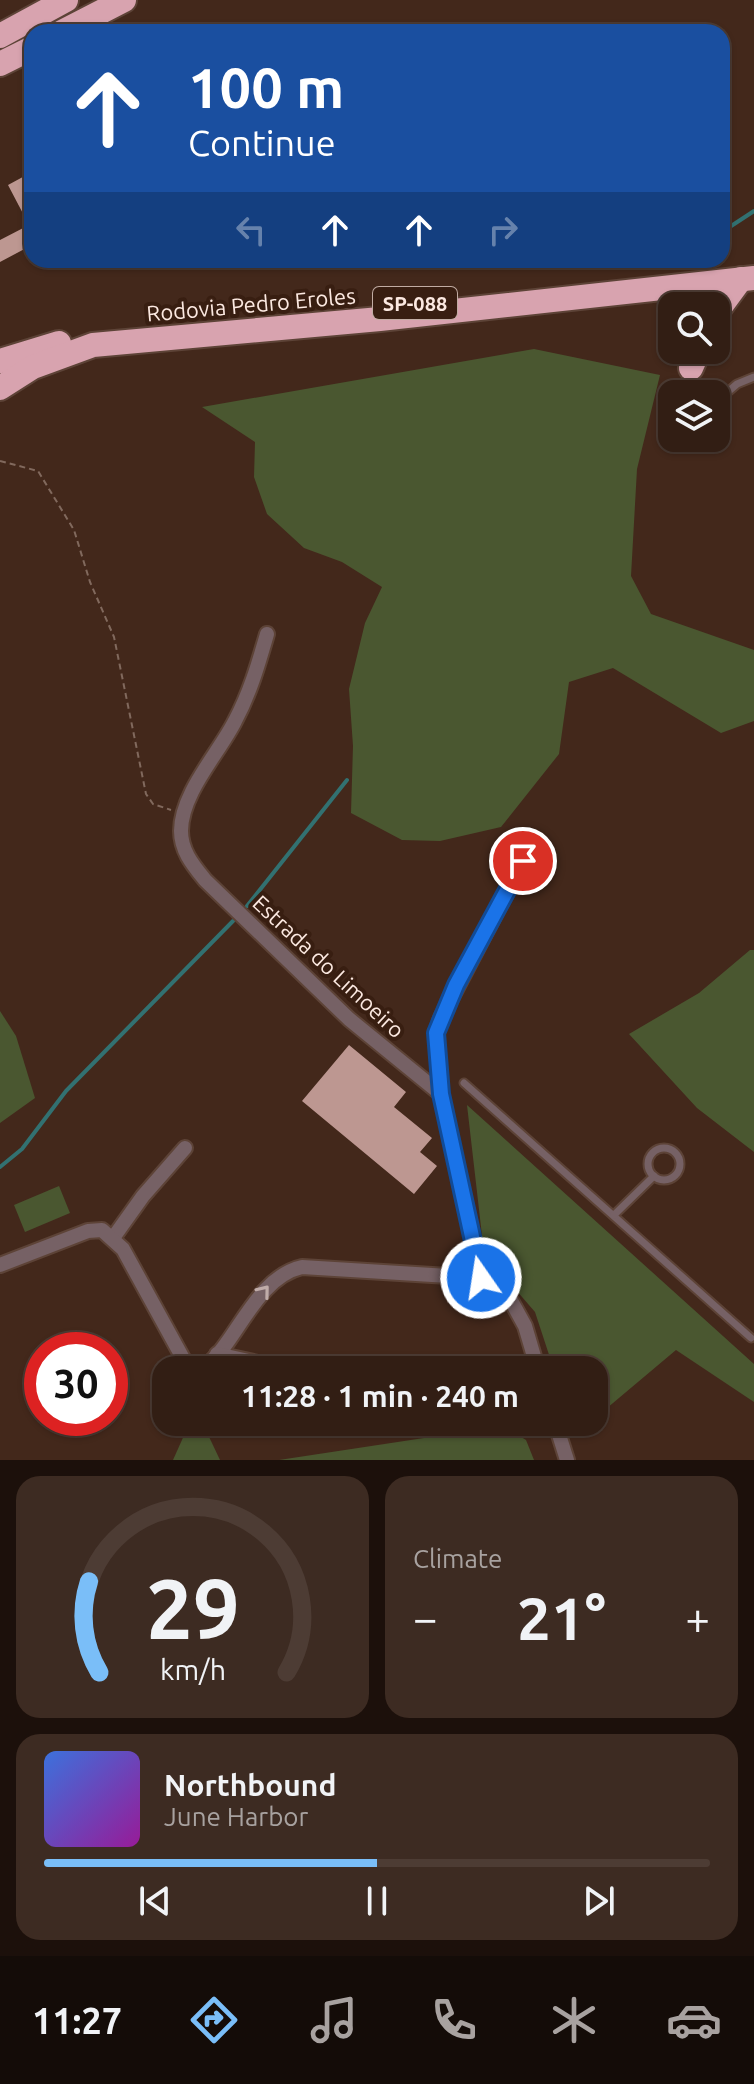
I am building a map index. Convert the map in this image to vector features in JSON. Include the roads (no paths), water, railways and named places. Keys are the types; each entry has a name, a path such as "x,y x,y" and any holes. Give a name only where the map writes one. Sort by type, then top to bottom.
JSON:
{"highway":[{"path":"0,36 66,0"},
{"path":"78,24 124,0"},
{"path":"0,64 24,52"},
{"path":"730,297 750,274"},
{"name":"Rodovia Pedro Eroles","path":"708,292 750,274"},
{"name":"Rodovia Pedro Eroles","path":"0,361 75,339 123,332 750,274"},
{"path":"663,289 666,292"},
{"name":"Rodovia Pedro Eroles","path":"0,388 33,367 93,345 663,289 678,292"}],"street":[{"name":"Estrada do Limoeiro","path":"267,634 252,687 184,814 181,832 184,848 189,860 205,880 349,1019 441,1094"},
{"path":"481,1278 441,1094 436,1033 523,861"},
{"path":"113,1238 143,1196 185,1148"},
{"path":"0,1265 88,1231 102,1230 123,1249 190,1368 203,1368 217,1354 274,1280 302,1267 481,1278 509,1297 525,1326 534,1356"},
{"path":"217,1354 226,1356"},
{"path":"559,1436 567,1460"}],"lane":[{"path":"730,390 754,377"},
{"path":"464,1083 751,1338"},
{"path":"661,1149 675,1152 680,1166 676,1176 666,1180 654,1176 648,1164 652,1154 661,1149"},
{"path":"614,1215 654,1176"}],"waterway":[{"path":"730,227 754,211"},
{"path":"247,906 347,780"},
{"path":"0,1167 22,1149 66,1091 233,921"}]}
